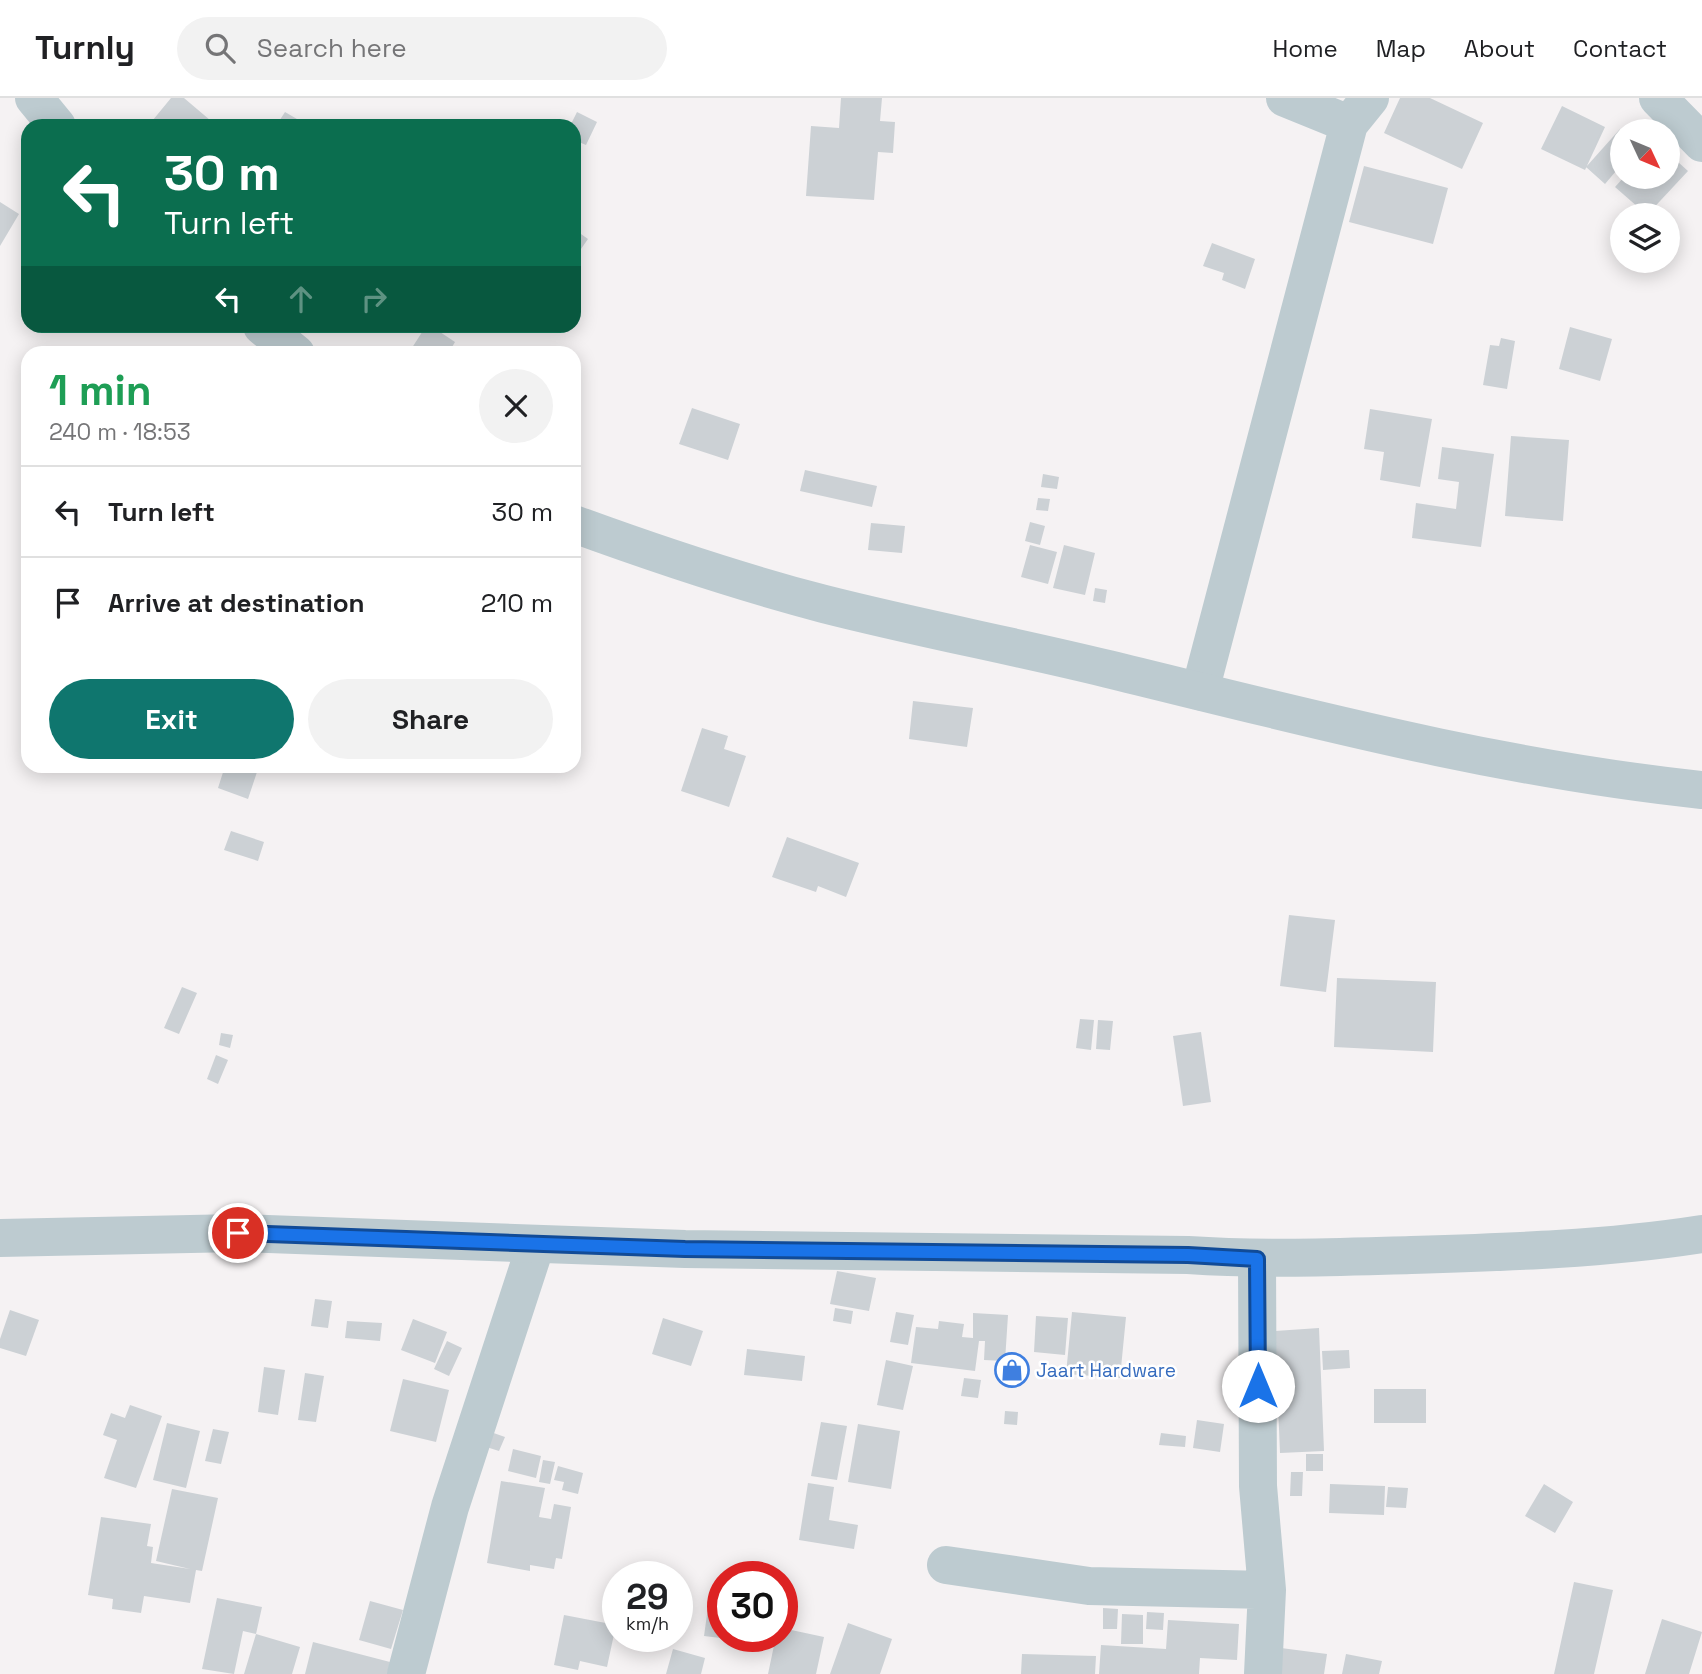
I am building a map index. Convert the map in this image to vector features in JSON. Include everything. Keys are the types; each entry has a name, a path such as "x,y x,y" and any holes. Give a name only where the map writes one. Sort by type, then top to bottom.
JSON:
{"street":[{"path":"34,98 51,119"},
{"path":"1203,692 1200,691 1359,111 1285,98"},
{"path":"1658,98 1702,143"},
{"path":"270,333 286,346"},
{"path":"581,527 651,552 824,604 1435,749 1702,790"},
{"path":"0,1238 238,1233 685,1249 1188,1255 1257,1259 1475,1253 1644,1243 1702,1234"},
{"path":"406,1674 450,1507 536,1244"},
{"path":"1257,1259 1258,1486 1266,1590 1263,1674"},
{"path":"946,1565 1089,1586 1266,1590"}],"building":[{"path":"171,98 184,98 209,119 154,119"},
{"path":"841,98 882,98 880,121 895,122 893,153 878,152 874,200 806,196 811,126 839,128"},
{"path":"1400,98 1430,98 1483,123 1462,169 1384,133"},
{"path":"1562,106 1605,127 1585,170 1541,149"},
{"path":"285,112 297,119 280,119"},
{"path":"577,112 597,122 586,145 581,143 581,119 574,119"},
{"path":"1610,140 1610,178 1605,184 1586,167"},
{"path":"1680,164 1688,171 1680,180"},
{"path":"1364,166 1448,188 1433,244 1349,222"},
{"path":"1617,189 1671,189 1658,203 1633,203"},
{"path":"0,202 19,214 0,246"},
{"path":"581,234 588,239 581,249"},
{"path":"1212,243 1255,259 1245,289 1222,280 1224,273 1203,266"},
{"path":"1570,327 1612,339 1600,381 1559,369"},
{"path":"422,333 442,333 455,342 453,346 413,346"},
{"path":"1501,338 1515,341 1507,389 1483,385 1490,345 1499,346"},
{"path":"692,408 740,424 728,460 679,444"},
{"path":"1370,409 1432,419 1420,487 1380,480 1384,452 1364,449"},
{"path":"1511,436 1569,440 1563,521 1505,516"},
{"path":"1442,447 1494,454 1481,547 1412,538 1416,503 1456,509 1459,482 1438,479"},
{"path":"805,470 877,486 872,507 800,491"},
{"path":"1043,474 1059,477 1057,489 1041,487"},
{"path":"1038,498 1050,499 1048,511 1036,510"},
{"path":"1030,522 1045,526 1040,545 1025,541"},
{"path":"871,523 905,526 902,553 868,550"},
{"path":"1030,545 1057,552 1048,584 1021,577"},
{"path":"1064,545 1095,553 1085,595 1053,588"},
{"path":"1095,588 1107,590 1105,603 1093,601"},
{"path":"913,701 973,708 967,747 909,739"},
{"path":"702,728 728,736 724,749 746,756 729,807 681,791"},
{"path":"223,773 257,773 248,799 218,788"},
{"path":"231,831 264,842 258,861 224,850"},
{"path":"787,837 859,863 846,897 818,886 816,892 772,877"},
{"path":"1289,915 1335,920 1326,992 1280,986"},
{"path":"1337,978 1436,982 1433,1052 1334,1047"},
{"path":"182,987 197,993 179,1034 164,1028"},
{"path":"1080,1019 1094,1020 1091,1050 1076,1048"},
{"path":"1098,1020 1113,1021 1110,1050 1096,1049"},
{"path":"1201,1032 1211,1102 1183,1106 1173,1036"},
{"path":"221,1033 233,1035 230,1048 219,1045"},
{"path":"216,1055 228,1060 218,1084 207,1079"},
{"path":"837,1271 876,1278 869,1311 830,1304"},
{"path":"315,1299 332,1301 328,1328 311,1326"},
{"path":"835,1308 853,1311 851,1324 833,1321"},
{"path":"10,1310 39,1320 26,1356 0,1348 0,1339"},
{"path":"896,1312 914,1315 908,1345 890,1342"},
{"path":"1072,1312 1126,1317 1120,1378 1066,1374"},
{"path":"973,1313 1008,1315 1005,1361 984,1360 985,1341 979,1341 975,1371 911,1363 916,1327 938,1329 939,1321 964,1324 962,1337 973,1338"},
{"path":"1036,1316 1068,1318 1065,1355 1034,1352"},
{"path":"663,1318 703,1331 691,1366 652,1354"},
{"path":"413,1319 447,1332 435,1363 401,1350"},
{"path":"347,1321 382,1323 380,1341 345,1338"},
{"path":"1319,1328 1324,1451 1280,1453 1275,1331"},
{"path":"447,1341 462,1348 449,1376 434,1369"},
{"path":"747,1349 805,1356 802,1381 744,1375"},
{"path":"1349,1350 1350,1368 1323,1370 1322,1351"},
{"path":"886,1360 913,1366 903,1410 877,1405"},
{"path":"264,1367 285,1370 278,1415 258,1412"},
{"path":"305,1373 324,1376 316,1422 298,1420"},
{"path":"964,1378 981,1380 978,1398 961,1396"},
{"path":"403,1379 449,1390 436,1442 390,1431"},
{"path":"1374,1389 1426,1389 1426,1423 1374,1423"},
{"path":"130,1405 162,1416 136,1488 104,1478 117,1440 103,1435 111,1413 125,1418"},
{"path":"1005,1411 1018,1412 1017,1425 1004,1424"},
{"path":"1197,1420 1224,1424 1220,1452 1193,1448"},
{"path":"821,1422 847,1426 837,1480 811,1476"},
{"path":"167,1423 200,1431 186,1488 153,1480"},
{"path":"858,1424 900,1431 891,1489 848,1482"},
{"path":"213,1429 229,1432 221,1464 205,1461"},
{"path":"485,1430 505,1437 499,1451 480,1445"},
{"path":"1161,1433 1186,1436 1185,1447 1159,1445"},
{"path":"513,1449 541,1456 536,1478 508,1471"},
{"path":"1306,1454 1323,1454 1323,1471 1306,1471"},
{"path":"543,1460 555,1462 550,1484 539,1482"},
{"path":"558,1466 583,1473 578,1494 562,1490 564,1482 554,1480"},
{"path":"1291,1472 1303,1472 1302,1496 1290,1496"},
{"path":"501,1481 545,1488 539,1517 551,1519 554,1504 571,1507 562,1559 556,1558 554,1569 530,1565 530,1571 487,1563"},
{"path":"808,1483 834,1487 829,1520 858,1525 854,1549 799,1540"},
{"path":"1330,1484 1385,1486 1384,1515 1329,1513"},
{"path":"1544,1484 1573,1502 1555,1533 1525,1516"},
{"path":"1388,1487 1408,1488 1406,1508 1386,1507"},
{"path":"172,1489 218,1498 202,1571 196,1570 190,1603 144,1596 141,1613 112,1609 113,1599 88,1595 101,1517 151,1524 147,1546 153,1547 151,1563 190,1569 156,1561"},
{"path":"1574,1582 1613,1590 1594,1674 1554,1674"},
{"path":"217,1598 262,1607 256,1634 243,1631 234,1674 202,1669"},
{"path":"370,1601 403,1610 391,1649 359,1640"},
{"path":"1103,1608 1118,1609 1117,1629 1103,1629"},
{"path":"1147,1612 1164,1613 1163,1630 1146,1629"},
{"path":"707,1614 707,1636 704,1636"},
{"path":"1122,1614 1143,1615 1143,1644 1121,1644"},
{"path":"564,1615 602,1622 602,1652 610,1652 607,1667 580,1661 578,1670 554,1665"},
{"path":"1662,1619 1702,1632 1689,1674 1645,1674"},
{"path":"1168,1620 1239,1624 1237,1660 1200,1658 1199,1674 1099,1674 1101,1645 1166,1649"},
{"path":"848,1623 892,1639 880,1674 830,1674"},
{"path":"798,1631 824,1637 816,1674 768,1674 773,1652 798,1652"},
{"path":"256,1634 300,1647 292,1674 244,1674"},
{"path":"313,1642 390,1662 387,1674 305,1674"},
{"path":"1281,1648 1327,1654 1324,1674 1277,1674"},
{"path":"672,1652 705,1658 701,1674 666,1674"},
{"path":"1022,1654 1096,1656 1095,1674 1021,1674"},
{"path":"1346,1654 1382,1661 1379,1674 1342,1674"}],"place":[{"name":"Jaart Hardware","path":"1012,1370"}],"route":[{"path":"238,1233 685,1249 1188,1255 1257,1259 1258,1386"}]}
